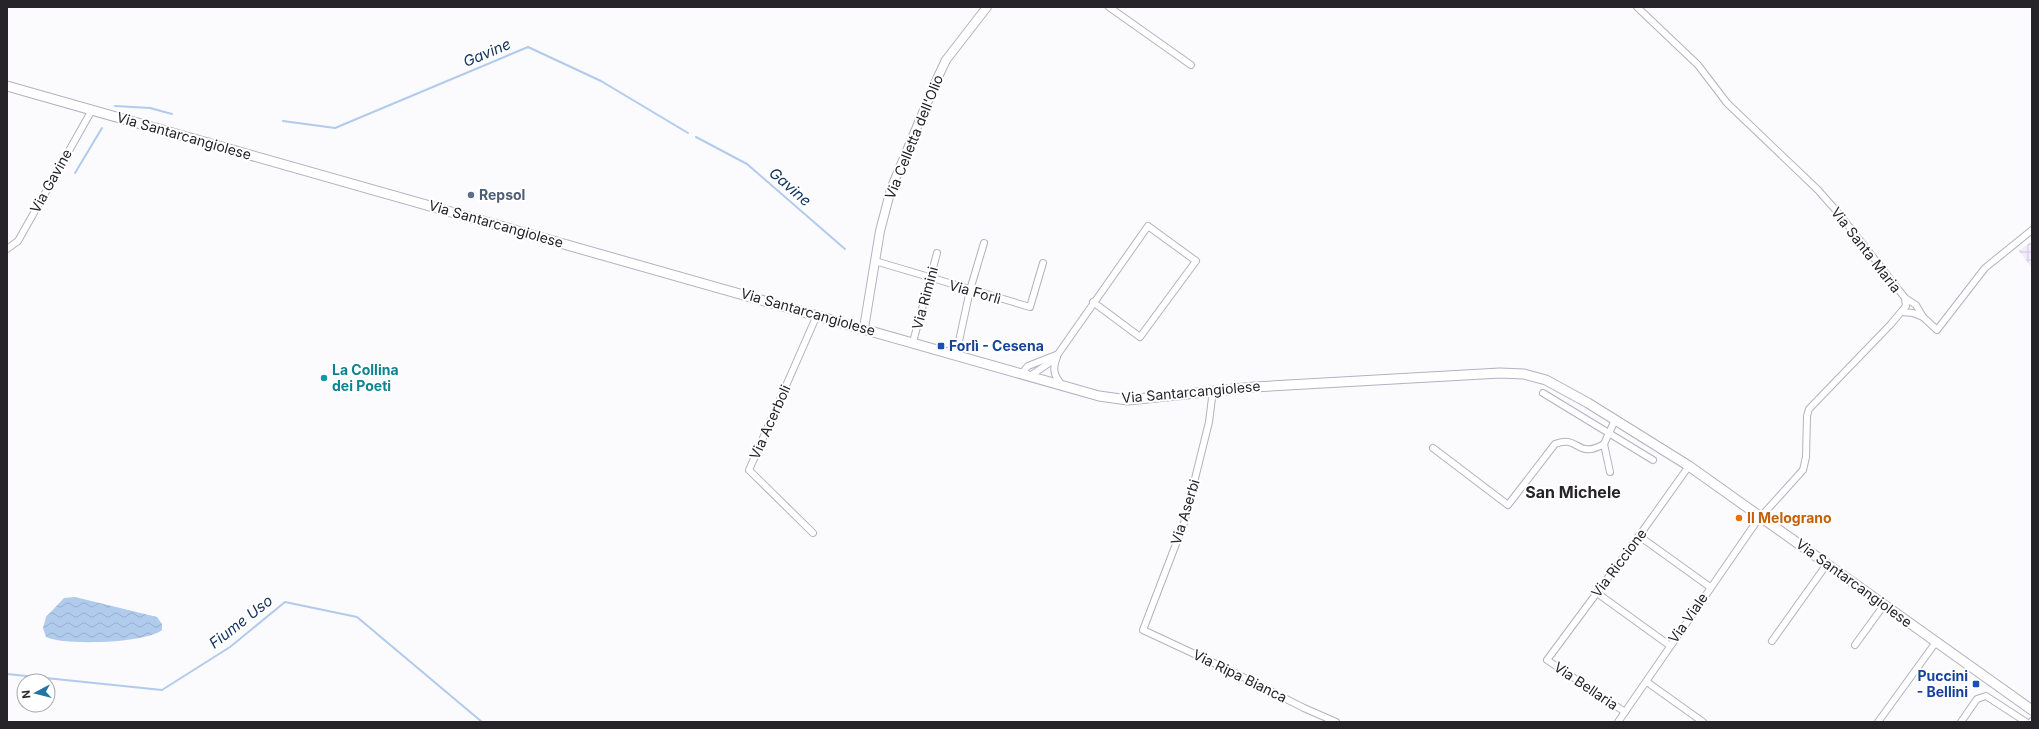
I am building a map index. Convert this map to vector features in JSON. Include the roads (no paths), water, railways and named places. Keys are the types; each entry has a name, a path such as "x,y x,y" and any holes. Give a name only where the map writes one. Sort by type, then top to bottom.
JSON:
{"main road":[{"name":"Via Santarcangiolese","path":"7,86 864,328 1099,396 1128,400 1213,390 1492,373 1524,374 1546,380 1615,420 1689,466 2032,710"}],"street":[{"name":"Via Celletta dell'Olio","path":"864,328 880,231 891,189 946,60 987,7"},
{"path":"1109,7 1192,65"},
{"name":"Via Santa Maria","path":"1637,7 1698,65 1727,103 1818,190 1840,215 1905,298 1906,306 1902,312 1809,410 1807,416 1806,457 1803,470 1761,516"},
{"name":"Via Gavine","path":"7,249 18,240 92,110"},
{"path":"1026,374 1052,361 1058,354 1093,302 1148,226 1196,261 1140,337 1093,302"},
{"path":"1905,298 1916,305 1923,317 1937,330 1985,268 2032,230"},
{"path":"956,355 970,290 984,243"},
{"name":"Via Rimini","path":"913,342 937,253"},
{"name":"Via Forlì","path":"875,261 930,279 1030,307 1043,262"},
{"path":"1902,312 1914,313 1923,317"},
{"name":"Via Acerboli","path":"812,533 749,470 817,315"},
{"path":"1026,374 1028,366 1058,354"},
{"path":"1058,354 1053,370 1057,379 1064,387"},
{"name":"Via Aserbi","path":"1144,630 1184,523 1210,422 1213,390"},
{"path":"1543,393 1653,460"},
{"path":"1610,472 1604,444 1608,432 1615,420"},
{"path":"1433,448 1508,505 1555,444 1562,441 1571,442 1586,450 1592,451 1604,444"},
{"name":"Via Riccione","path":"1547,660 1689,466"},
{"name":"Via Viale","path":"1618,722 1647,682 1669,645 1761,516"},
{"path":"1639,536 1710,587"},
{"path":"1772,641 1827,564"},
{"path":"1597,593 1669,645"},
{"path":"1854,645 1884,605"},
{"name":"Via Ripa Bianca","path":"1144,630 1231,671 1304,708 1336,722"},
{"path":"1878,722 1936,642"},
{"name":"Via Bellaria","path":"1547,660 1625,712"},
{"path":"1647,682 1703,722"},
{"path":"1961,722 1977,699 1986,696 2026,722"}],"water":[{"path":"75,597 157,617 162,624 162,630 140,638 106,642 70,642 46,637 43,628 46,617 64,598"}],"waterway":[{"name":"Gavine","path":"283,121 335,128 528,47 601,81 688,133"},
{"name":"Gavine","path":"115,106 150,108 172,114"},
{"name":"Gavine","path":"75,173 102,128"},
{"name":"Gavine","path":"696,137 747,164 845,249"},
{"name":"Fiume Uso","path":"7,674 162,690 230,647 285,602 357,617 482,722"}],"place":[{"name":"Repsol","path":"471,195"},
{"name":"Forlì - Cesena","path":"941,346"},
{"name":"La Collina dei Poeti","path":"324,378"},
{"name":"Il Melograno","path":"1739,518"},
{"name":"Puccini - Bellini","path":"1976,684"}],"district":[{"name":"San Michele","path":"1573,492"}]}
